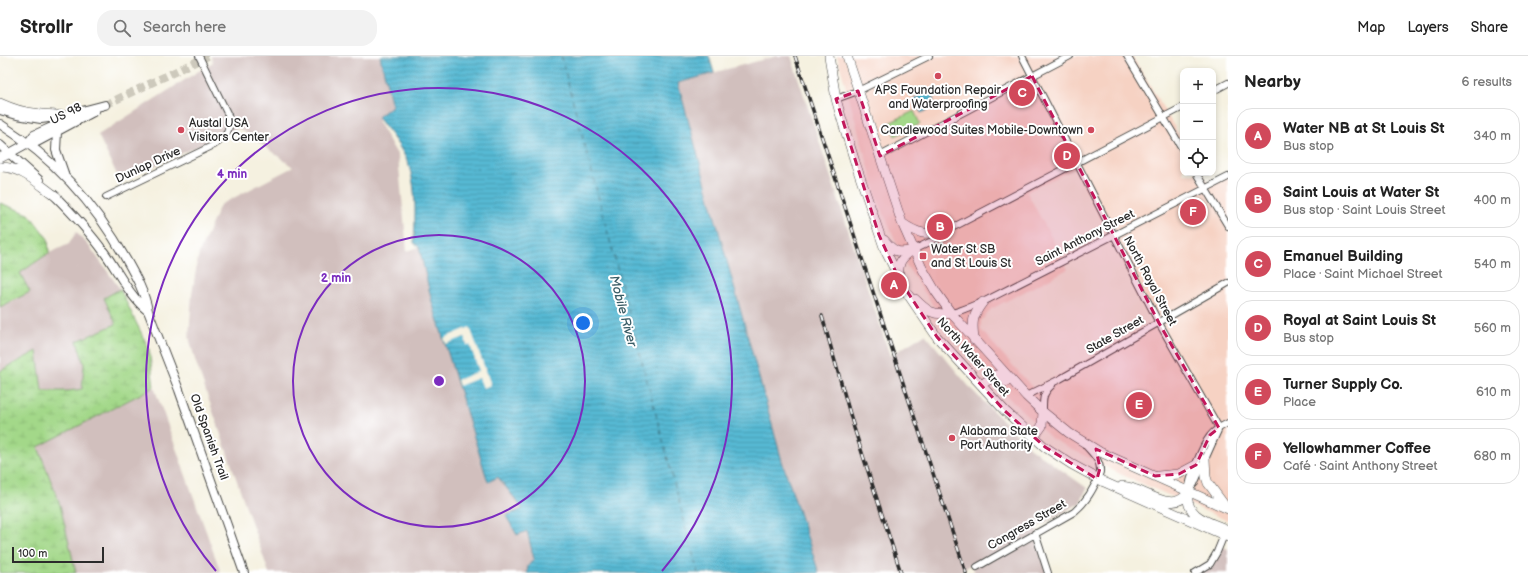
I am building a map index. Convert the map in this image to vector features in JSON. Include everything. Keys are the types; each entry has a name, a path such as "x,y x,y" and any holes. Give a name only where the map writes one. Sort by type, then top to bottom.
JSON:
{"highway":[{"name":"North Water Street","path":"829,56 836,99 879,235 899,280 936,337 1005,411 1034,437 1070,464 1108,484 1227,534"},
{"name":"North Water Street","path":"847,56 902,223 922,268 936,292 951,313 1026,396 1069,433 1100,452 1228,509"},
{"path":"0,103 10,108 25,112 63,116"},
{"path":"0,158 10,153"},
{"path":"0,167 10,168 18,172 57,197"},
{"path":"902,223 914,231 923,234 944,232"},
{"path":"879,235 893,250 900,252 913,250"},
{"path":"899,280 899,262 913,250"},
{"path":"905,290 925,309 932,313 942,315 951,313"},
{"path":"974,340 974,316 983,302"},
{"path":"981,385 993,376 999,375 1015,391 1026,396"},
{"path":"1034,437 1042,426 1043,412"},
{"path":"1205,459 1206,477 1208,483 1228,509"},
{"path":"1155,476 1179,474 1196,465"},
{"path":"1108,484 1133,488 1167,502 1181,499 1188,492"},
{"path":"1188,492 1187,503 1194,514 1227,534"}],"main road":[{"name":"US 98","path":"0,110 34,119 52,119 102,106 91,114 57,132 37,142 28,143 10,153"},
{"path":"28,143 34,136 87,111"},
{"name":"Old Spanish Trail","path":"0,124 28,143 65,176 80,192 101,219 122,252 146,298 148,311 179,390 244,573"},
{"path":"57,132 57,156 65,176"},
{"name":"Old Spanish Trail","path":"0,145 57,197 75,216 103,251 138,302 148,311"}],"street":[{"name":"Dunlap Drive","path":"106,197 214,145 226,135 230,122 228,115 199,56"},
{"path":"836,99 858,91 929,56"},
{"name":"North Royal Street","path":"1022,56 1159,323 1219,428"},
{"path":"880,156 1070,56"},
{"path":"1127,56 1180,145"},
{"path":"1216,89 1228,83"},
{"path":"913,250 938,238 944,232 1180,108"},
{"path":"1198,176 1228,226"},
{"name":"Saint Anthony Street","path":"951,313 960,312 973,305 983,302 1228,177"},
{"name":"State Street","path":"1026,396 1048,384 1055,382 1228,283"},
{"name":"State Street","path":"1043,412 1044,393 1055,382"},
{"path":"1188,492 1188,484 1210,435 1228,423"},
{"path":"1188,492 1194,484 1219,428"},
{"path":"1083,442 1099,463 1100,472 1097,479"},
{"name":"Congress Street","path":"977,567 1074,512 1087,498 1097,479"},
{"path":"1035,533 1048,573"},
{"path":"1195,573 1210,564 1227,534"}],"highlighted area":[{"path":"1032,76 1159,323 1219,428 1210,435 1196,465 1179,474 1155,476 1096,449 1100,468 1097,479 1045,447 1005,411 937,337 899,279 879,235 836,99 858,91 880,156"}],"shaded area":[{"path":"211,56 380,56 392,106 378,117 378,122 398,156 407,251 419,247 432,302 488,482 498,477 523,509 507,516 527,531 534,559 528,566 527,573 269,573 195,360 189,337 192,293 199,253 220,205 293,167 239,128 120,181 98,135 213,62"},
{"path":"777,56 791,56 890,356 925,334 972,390 1030,448 1087,488 1080,503 1036,528 1051,573 975,573 971,565 961,570 962,573 819,573 782,461 678,82"},
{"path":"837,56 1132,56 1180,136 1180,176 1204,176 1209,184 1228,174 1228,521 1120,474 1052,439 997,387 956,339 906,265 878,200","holes":["1075,168 1154,322 1034,389 981,330 981,321 991,309 1068,269 1027,192"]},
{"path":"76,232 90,247 120,289 104,298 116,324 77,341 84,364 82,389 68,391 42,391 37,352 0,371 0,307 30,292 20,273 49,253 69,244"},
{"path":"154,387 221,573 76,573 38,447"},
{"path":"1218,545 1228,549 1228,573 1189,573 1209,562"}],"green space":[{"path":"914,111 920,124 895,136 889,123"},
{"path":"0,203 29,214 48,239 49,253 20,273 30,292 0,307"},
{"path":"120,289 149,349 154,387 38,447 60,505 76,573 0,573 0,371 37,351 42,391 68,391 82,389 84,364 77,341 116,324 104,298"}],"water":[{"name":"Mobile River","path":"380,56 709,56 714,73 678,83 782,461 819,573 527,573 528,566 534,559 527,531 517,535 506,516 523,509 498,477 488,482 432,302 419,247 414,243 415,214 412,175 406,159 399,147 378,117 392,106"},
{"path":"930,91 934,101 928,103 931,108 921,113 914,99"}],"pier":[{"path":"470,327 491,385 483,388 479,378 459,386 457,380 479,371 470,345 467,345 465,337 446,344 444,338"}],"ferry route":[{"path":"561,56 698,573"}],"tunnel":[{"path":"105,105 208,56"}],"railway":[{"path":"795,56 966,573"},
{"path":"822,316 854,428 901,573"}],"place":[{"name":"APS Foundation Repair and Waterproofing","path":"938,76"},
{"name":"Emanuel Building","path":"1022,93"},
{"name":"Austal USA Visitors Center","path":"181,130"},
{"name":"Candlewood Suites Mobile-Downtown","path":"1091,130"},
{"name":"Royal at Saint Louis St","path":"1067,156"},
{"name":"Yellowhammer Coffee","path":"1193,212"},
{"name":"Saint Louis at Water St","path":"940,227"},
{"name":"Water St SB and St Louis St","path":"923,256"},
{"name":"Water NB at St Louis St","path":"894,285"},
{"name":"Turner Supply Co.","path":"1139,405"},
{"name":"Alabama State Port Authority","path":"952,438"}]}
